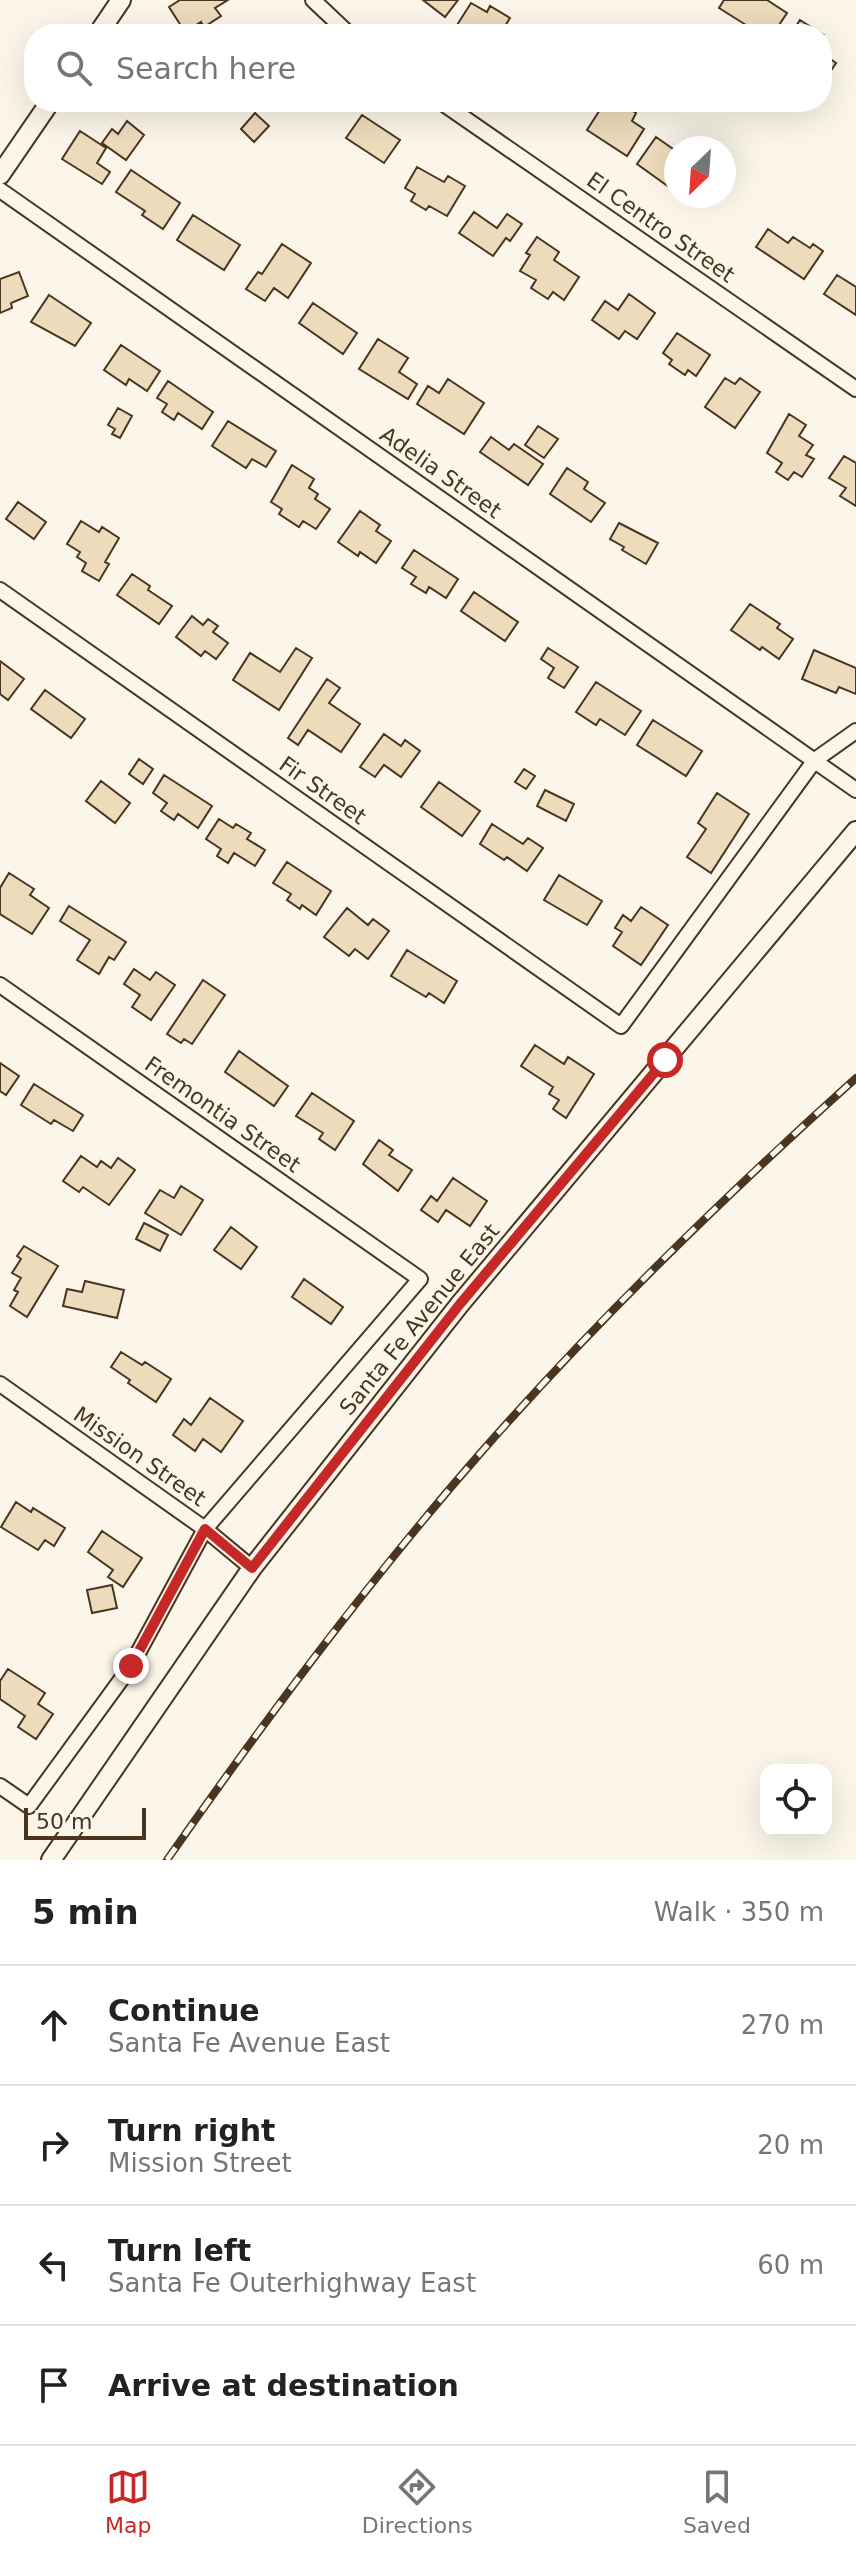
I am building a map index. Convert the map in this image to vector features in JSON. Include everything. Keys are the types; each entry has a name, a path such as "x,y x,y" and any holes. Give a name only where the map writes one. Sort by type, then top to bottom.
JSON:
{"street":[{"path":"105,24 121,0"},
{"path":"313,0 338,24"},
{"path":"0,175 43,112"},
{"name":"El Centro Street","path":"455,112 856,389"},
{"name":"Adelia Street","path":"0,190 856,790"},
{"name":"Fir Street","path":"0,590 621,1026 815,760"},
{"path":"815,760 856,731"},
{"name":"Santa Fe Avenue East","path":"51,1860 252,1568 460,1304 856,831"},
{"name":"Fremontia Street","path":"0,985 420,1279 205,1529"},
{"name":"Mission Street","path":"0,1384 205,1529 252,1568"},
{"path":"0,1786 29,1806 131,1666 205,1529"}],"building":[{"path":"180,0 228,0 215,8 221,16 209,24 180,24 169,7"},
{"path":"423,0 458,0 445,17"},
{"path":"724,0 767,0 787,13 780,24 744,24 719,8"},
{"path":"471,3 487,12 490,6 510,18 506,24 458,24"},
{"path":"599,112 634,112 632,121 644,129 627,156 587,130"},
{"path":"255,113 269,126 254,142 241,129"},
{"path":"362,115 400,140 384,163 346,138"},
{"path":"127,121 144,135 126,160 102,143 112,129 118,134"},
{"path":"80,131 106,148 97,163 110,172 102,184 62,159"},
{"path":"656,137 664,143 664,183 637,164"},
{"path":"417,167 444,182 448,176 465,186 447,216 429,206 426,210 411,201 415,194 405,188"},
{"path":"131,170 180,203 163,229 142,215 145,211 116,192"},
{"path":"474,212 497,228 507,214 522,224 510,241 506,238 493,256 459,233"},
{"path":"193,215 240,245 224,270 177,240"},
{"path":"768,229 788,243 793,237 810,248 813,244 823,251 804,279 756,247"},
{"path":"537,237 559,252 554,260 579,277 564,300 553,292 548,299 531,288 536,280 520,271 530,255 526,253"},
{"path":"282,244 311,263 288,298 274,288 265,301 246,289 258,272 262,274"},
{"path":"19,272 28,296 11,303 12,308 0,313 0,279"},
{"path":"837,275 856,287 856,315 824,294"},
{"path":"629,294 655,313 637,339 625,331 619,339 592,320 605,301 618,310"},
{"path":"49,295 91,323 75,346 31,322"},
{"path":"313,303 357,333 343,354 299,323"},
{"path":"677,333 710,355 696,376 688,370 685,375 669,364 672,360 663,353"},
{"path":"378,339 408,358 399,372 417,384 408,399 359,369"},
{"path":"121,345 160,371 147,391 129,379 126,385 104,370"},
{"path":"725,378 735,384 740,378 760,392 735,428 705,407"},
{"path":"448,379 484,403 464,434 417,404 428,386 439,393"},
{"path":"168,381 213,412 202,429 178,413 174,420 162,412 167,404 157,398"},
{"path":"118,408 132,416 120,438 112,434 115,429 108,425"},
{"path":"789,414 806,425 799,436 813,445 806,455 814,459 802,477 794,472 788,480 776,472 782,463 767,453"},
{"path":"228,421 276,451 266,467 252,459 246,468 212,446"},
{"path":"538,426 558,439 544,458 525,445"},
{"path":"491,437 509,450 514,444 543,464 528,485 480,452"},
{"path":"844,456 856,463 856,506 840,496 846,488 829,478"},
{"path":"292,465 314,479 309,488 318,494 315,499 330,509 316,529 303,521 299,527 279,514 282,509 271,502"},
{"path":"567,468 588,482 584,489 605,503 591,522 550,494"},
{"path":"18,502 46,522 34,539 6,519"},
{"path":"360,511 380,525 376,531 391,541 376,563 360,552 358,556 338,542"},
{"path":"81,521 99,532 102,527 119,538 105,562 109,564 99,581 82,571 86,563 77,557 80,552 67,544"},
{"path":"619,523 658,543 646,564 610,539"},
{"path":"414,550 458,579 446,598 429,587 426,593 411,584 416,577 402,568"},
{"path":"132,574 150,586 148,590 172,606 159,624 117,595"},
{"path":"474,592 518,622 505,641 461,611"},
{"path":"750,604 780,624 777,628 793,639 779,659 731,630"},
{"path":"192,616 203,625 208,619 218,626 213,632 228,643 216,659 205,651 201,656 176,637"},
{"path":"296,648 312,658 279,710 233,680 250,653 280,672"},
{"path":"548,648 578,667 564,688 548,678 554,668 541,659"},
{"path":"814,650 856,668 856,694 839,687 836,693 802,679"},
{"path":"0,661 24,679 8,700 0,694"},
{"path":"327,679 340,688 329,703 360,724 341,752 308,730 298,745 288,738"},
{"path":"596,682 641,711 625,735 600,719 596,725 576,712"},
{"path":"45,690 85,719 71,738 31,709"},
{"path":"653,720 702,751 686,776 637,745"},
{"path":"384,734 401,746 405,740 420,751 401,777 384,765 375,777 360,767"},
{"path":"139,759 153,769 143,784 129,774"},
{"path":"524,769 535,776 526,789 515,782"},
{"path":"164,775 212,806 198,828 178,814 174,820 161,811 167,803 153,793"},
{"path":"101,781 130,803 115,823 86,801"},
{"path":"439,782 480,811 462,836 421,807"},
{"path":"545,790 574,804 566,821 537,806"},
{"path":"717,793 749,814 711,873 687,857 706,829 698,823"},
{"path":"219,819 233,828 236,824 251,833 247,839 265,850 255,866 234,853 228,863 217,856 221,849 206,839"},
{"path":"492,824 523,844 528,838 543,848 527,871 480,844"},
{"path":"287,862 331,891 316,915 302,905 300,909 287,900 291,894 273,883"},
{"path":"9,873 34,889 30,895 49,908 32,934 0,914 0,888"},
{"path":"559,875 602,901 587,925 544,900"},
{"path":"69,906 126,942 114,960 109,957 99,974 77,960 90,940 60,921"},
{"path":"641,907 668,925 641,965 613,946 622,932 615,928 623,915 631,921"},
{"path":"347,908 368,925 373,919 389,931 368,959 355,949 349,956 324,937"},
{"path":"407,950 457,981 444,1003 429,993 426,997 391,976"},
{"path":"134,969 150,980 156,972 175,985 151,1020 132,1007 140,995 124,984"},
{"path":"203,980 225,995 192,1044 184,1039 181,1043 167,1034"},
{"path":"535,1045 564,1064 568,1057 594,1074 566,1118 553,1109 559,1100 549,1094 553,1087 521,1066"},
{"path":"239,1051 288,1086 274,1106 225,1072"},
{"path":"0,1063 19,1076 6,1095 0,1091"},
{"path":"34,1084 83,1115 73,1131 54,1120 51,1124 21,1105"},
{"path":"312,1093 354,1121 335,1150 319,1139 323,1133 296,1116"},
{"path":"379,1140 393,1150 389,1155 412,1170 398,1191 363,1164"},
{"path":"81,1156 97,1167 101,1161 111,1168 118,1158 135,1170 109,1205 83,1187 79,1192 63,1181"},
{"path":"453,1178 487,1201 470,1226 446,1210 438,1222 421,1210 431,1196 437,1201"},
{"path":"181,1186 203,1200 181,1235 145,1213 160,1190 174,1198"},
{"path":"144,1223 168,1235 160,1251 136,1239"},
{"path":"231,1227 257,1247 241,1269 214,1250"},
{"path":"24,1246 58,1266 27,1317 10,1306 21,1278 12,1273 21,1259 17,1256"},
{"path":"304,1279 343,1307 331,1324 292,1297"},
{"path":"85,1281 124,1290 117,1318 63,1306 67,1289 82,1292"},
{"path":"121,1352 142,1365 145,1362 171,1379 156,1402 111,1367"},
{"path":"210,1398 243,1421 221,1452 203,1439 195,1451 173,1435 184,1419 191,1425"},
{"path":"16,1502 31,1512 33,1508 65,1528 54,1546 45,1540 38,1550 1,1527"},
{"path":"102,1531 142,1558 123,1587 108,1577 113,1570 88,1552"},
{"path":"112,1585 117,1608 92,1613 87,1590"},
{"path":"8,1669 45,1693 38,1704 53,1714 36,1739 18,1727 25,1716 0,1699 0,1681"}],"railway":[{"path":"167,1860 320,1650 400,1548 484,1449 665,1258 856,1078"}],"route":[{"path":"131,1666 205,1529 252,1568 460,1304 665,1060"}]}
